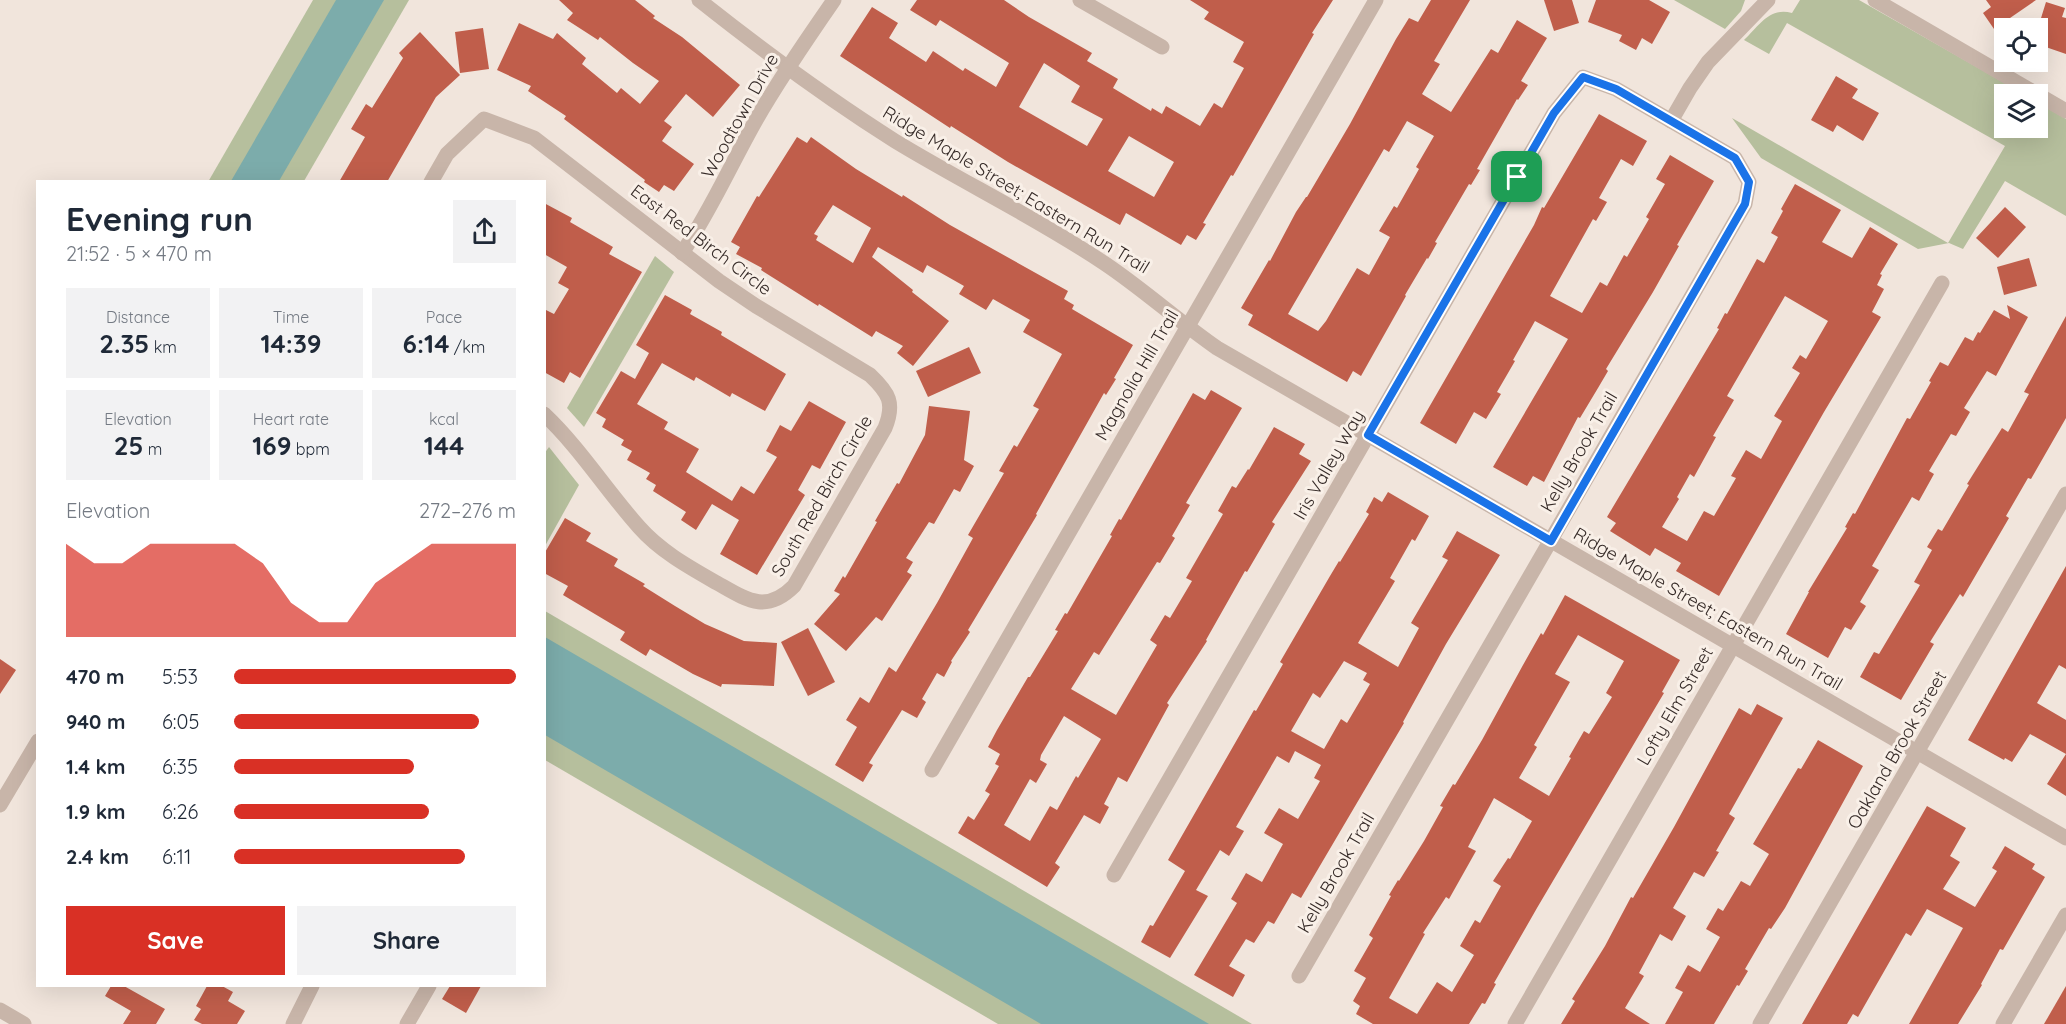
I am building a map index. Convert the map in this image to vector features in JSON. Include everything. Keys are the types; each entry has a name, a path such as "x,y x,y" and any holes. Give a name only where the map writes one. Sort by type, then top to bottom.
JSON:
{"street":[{"name":"Ridge Maple Street; Eastern Run Trail","path":"699,0 788,67 895,141 1102,262 1138,286 1187,327 1217,348 2066,838"},
{"name":"Woodtown Drive","path":"682,253 703,222 757,119 788,67 834,0"},
{"path":"1080,0 1162,47"},
{"name":"Magnolia Hill Trail","path":"932,770 1376,0"},
{"path":"1671,121 1708,62 1768,0"},
{"path":"1875,0 2066,111"},
{"name":"Kelly Brook Trail","path":"1299,976 1745,204 1749,182 1735,158 1616,89 1583,77"},
{"name":"Iris Valley Way","path":"1114,875 1554,113 1583,77"},
{"name":"East Red Birch Circle","path":"432,180 447,154 484,119 534,138 682,253 756,306 870,375 882,387 889,400"},
{"name":"Lofty Elm Street","path":"1515,1024 1942,283"},
{"name":"South Red Birch Circle","path":"546,416 561,429 640,528 664,550 688,567 744,599 758,603 772,602 794,586 885,428 891,414 889,400"},
{"name":"Oakland Brook Street","path":"1760,1024 2066,495"},
{"path":"0,805 36,744"},
{"path":"2003,1024 2066,915"},
{"path":"293,1024 312,987"},
{"path":"407,1024 428,987"},
{"path":"0,1010 24,1024"}],"green space":[{"path":"313,0 409,0 305,180 209,180"},
{"path":"1674,0 1745,0 1741,11 1725,29"},
{"path":"1800,0 1859,0 2006,84 1994,84 1994,138 2048,138 2048,108 2066,119 2066,216 2005,181 1963,249 1949,243 1918,249 1761,158 1732,118 1948,243 2005,146 1787,23 1769,54 1744,40 1771,15 1792,13"},
{"path":"655,256 674,272 584,427 567,408"},
{"path":"549,447 579,485 546,544 546,451"},
{"path":"546,612 1252,1024 998,1024 546,761"}],"water":[{"path":"336,0 384,0 280,180 232,180"},
{"path":"546,638 1209,1024 1041,1024 546,736"}],"building":[{"path":"559,0 635,0 655,16 653,18 682,37 740,85 713,117 686,94 664,121 672,127 662,141 694,164 674,191 664,185 659,192 644,182 645,180 564,119 566,116 528,91 531,86 497,70 519,23 553,39 557,33 586,58 582,64 617,93 621,88 640,104 659,81 600,37 598,40 567,20 573,13"},
{"path":"917,0 1004,0 1092,53 1087,61 1118,79 1113,88 1151,111 1152,108 1162,114 1166,106 1200,126 1214,103 1222,108 1244,68 1233,62 1244,42 1204,19 1209,12 1190,0 1333,0 1312,33 1314,34 1233,176 1231,175 1203,223 1206,224 1196,240 1187,235 1181,245 1126,213 1120,225 1008,162 951,126 950,128 840,56 872,7 898,23 889,38 926,62 933,51 963,71 965,68 996,87 1009,63 940,20 936,26 910,10","holes":["1044,63 1080,86 1071,102 1103,119 1087,146 1019,107","1129,136 1174,162 1154,197 1108,171"]},
{"path":"1431,0 1470,0 1434,61 1440,64 1422,94 1451,112 1491,49 1498,53 1517,20 1547,38 1521,81 1528,85 1517,99 1477,169 1480,170 1471,185 1469,184 1435,242 1437,243 1405,295 1361,376 1353,371 1347,382 1248,325 1253,315 1241,308 1350,124 1396,39 1409,18 1418,22","holes":["1407,121 1434,136 1416,167 1419,169 1397,208 1394,206 1379,231 1390,237 1369,275 1357,268 1318,331 1288,314 1384,149 1389,152"]},
{"path":"1544,0 1572,0 1579,23 1554,31"},
{"path":"1596,0 1649,0 1670,12 1652,44 1642,38 1636,50 1619,41 1622,35 1588,22"},
{"path":"1986,0 2036,0 2010,18 1994,18 1994,29 1983,13 1991,7"},
{"path":"2046,2 2065,8 2062,17 2066,18 2066,54 2048,48 2048,18 2041,18"},
{"path":"483,28 489,69 460,73 455,32"},
{"path":"420,32 460,75 436,97 388,180 340,180 365,137 351,129 366,104 372,108 403,58 399,53"},
{"path":"1836,76 1858,89 1852,98 1879,113 1863,141 1837,125 1833,132 1811,120"},
{"path":"1599,114 1647,141 1633,166 1621,159 1599,198 1607,202 1596,221 1593,219 1550,296 1582,313 1600,282 1607,286 1624,255 1627,257 1649,219 1646,217 1665,184 1656,179 1670,155 1714,181 1653,292 1606,369 1608,371 1580,418 1578,417 1544,482 1533,476 1527,486 1493,467 1568,339 1535,321 1497,392 1501,394 1486,419 1474,412 1456,444 1420,423 1534,225 1542,207 1544,208"},
{"path":"797,137 807,143 811,137 856,169 902,197 903,195 950,225 1068,291 1064,299 1074,305 1072,309 1133,345 1114,378 1116,379 1106,395 1104,393 1037,515 968,630 970,632 951,661 944,677 937,673 922,699 926,702 917,718 902,710 869,763 873,765 863,782 835,765 857,727 846,720 860,697 869,703 889,667 896,672 937,603 973,538 968,535 1004,473 999,471 1014,445 1017,447 1039,409 1033,406 1062,354 1023,332 1030,320 993,299 986,310 959,294 964,286 927,265 923,273 878,247 872,257 949,321 913,366 897,353 903,346 876,331 872,337 736,254 740,247 731,242 757,196 759,197","holes":["833,205 871,228 853,263 816,240 818,236 814,234"]},
{"path":"1795,184 1841,210 1822,242 1852,258 1870,227 1898,244 1880,274 1882,275 1877,285 1884,289 1872,312 1881,317 1719,596 1676,571 1681,563 1655,548 1650,556 1610,531 1616,523 1607,517 1719,329 1717,328 1725,313 1727,314 1757,259 1764,263 1778,237 1771,233 1783,211 1781,209","holes":["1785,296 1828,321 1806,359 1800,355 1792,368 1800,373 1774,416 1782,421 1761,459 1746,450 1731,476 1736,478 1714,516 1704,511 1687,541 1662,527 1679,499 1677,497 1690,474 1694,477 1716,437 1713,436 1734,400 1727,396"]},
{"path":"546,204 572,218 570,222 613,247 609,254 642,272 580,378 570,372 564,383 546,373 546,310 554,314 569,289 558,283 567,267 546,255"},
{"path":"2005,207 2026,227 1998,258 1976,238"},
{"path":"2029,258 2037,286 2004,295 1997,267"},
{"path":"665,295 692,310 690,314 722,332 721,335 786,374 765,411 732,393 730,397 696,377 694,381 662,363 637,404 668,422 664,429 699,449 686,472 732,501 741,486 754,494 777,457 766,451 780,425 791,431 809,401 846,422 820,469 812,465 798,490 805,495 757,575 720,554 739,520 712,504 696,530 681,520 686,512 653,491 656,485 646,479 650,473 627,460 632,451 621,445 624,440 602,427 606,419 596,413 621,371 635,379 649,353 636,345"},
{"path":"2007,305 2028,317 1996,376 1987,371 1964,408 1970,412 1956,436 1951,434 1929,471 1934,474 1919,501 1912,497 1872,566 1879,570 1860,602 1866,606 1851,630 1845,627 1828,658 1786,634 1907,418 1910,419 1931,382 1929,381 1940,362 1948,366 1965,337 1973,341 1994,310 2010,319"},
{"path":"2066,316 2066,418 2031,479 2028,478 2006,516 2009,518 1963,597 1960,594 1930,642 1934,644 1901,700 1860,677 1874,652 1879,654 1920,585 1914,582 1932,550 1927,547 1938,529 1942,531 1969,485 1967,484 2002,428 2008,432 2029,394 2024,392"},
{"path":"969,347 981,373 928,397 916,371"},
{"path":"1211,390 1242,408 1186,503 1190,505 1172,536 1175,538 1160,563 1157,562 1099,655 1094,652 1071,689 1116,715 1157,645 1150,640 1165,615 1170,618 1192,581 1186,578 1223,514 1218,511 1232,486 1236,488 1249,470 1274,427 1305,444 1299,454 1311,461 1272,522 1275,524 1247,572 1245,571 1207,641 1167,703 1169,705 1127,782 1118,777 1104,804 1109,807 1100,824 1084,815 1055,863 1060,867 1047,887 958,833 968,816 974,820 990,794 985,791 999,766 995,764 1000,754 988,747 997,730 1058,631 1055,630 1065,613 1067,614 1112,536 1110,535 1119,519 1121,520 1193,393 1205,400","holes":["1064,716 1101,739 1057,810 1050,806 1030,841 1004,825 1030,779 1036,783 1047,764 1040,760 1041,755"]},
{"path":"929,406 970,411 964,460 974,466 960,492 954,489 934,524 929,522 906,558 913,562 907,572 912,575 882,621 876,617 846,651 814,624 840,594 834,591 843,576 845,578 925,435"},
{"path":"1388,492 1429,516 1415,541 1412,539 1390,578 1395,581 1358,643 1398,667 1419,628 1411,623 1448,560 1442,557 1457,531 1500,555 1446,644 1404,723 1301,898 1292,893 1274,924 1268,921 1254,943 1246,939 1229,966 1245,975 1233,997 1194,975 1237,903 1231,899 1246,873 1262,882 1283,844 1264,833 1279,808 1298,819 1320,781 1314,778 1321,765 1295,751 1289,763 1277,756 1236,827 1244,831 1229,856 1220,850 1196,890 1208,896 1170,958 1141,942 1185,871 1168,860 1283,664 1280,662 1369,514 1366,512 1374,497 1382,502","holes":["1344,661 1367,673 1363,680 1370,684 1347,723 1341,719 1324,749 1291,731 1313,693 1320,698"]},
{"path":"565,518 591,533 586,541 618,559 614,566 705,624 744,641 777,643 774,686 722,684 721,687 650,649 646,656 620,640 625,632 563,595 568,586 546,574 546,551"},
{"path":"2066,566 2066,669 2059,665 2037,703 2066,720 2066,754 2030,734 2012,762 2005,758 2004,760 1968,740"},
{"path":"1565,595 1680,660 1662,692 1664,693 1494,983 1496,984 1485,1004 1482,1003 1469,1024 1373,1024 1356,1014 1360,1006 1353,1001 1366,978 1354,971 1373,938 1369,935 1391,896 1389,895 1443,807 1440,806 1482,740 1541,633 1543,635","holes":["1578,635 1624,661 1606,693 1612,697 1589,734 1584,731 1549,796 1519,778 1537,747 1534,745 1570,682 1555,674","1494,798 1532,821 1510,859 1508,858 1493,881 1501,886 1480,923 1475,920 1460,946 1474,955 1452,992 1437,982 1417,1014 1389,998 1425,934 1423,933 1446,897 1449,899 1476,851 1468,847"]},
{"path":"808,628 835,682 808,696 781,642"},
{"path":"0,659 16,670 0,694"},
{"path":"1757,704 1783,718 1729,814 1735,818 1716,851 1719,852 1704,877 1694,872 1673,908 1686,916 1672,941 1660,934 1639,973 1644,976 1625,1008 1650,1024 1561,1024 1575,1001 1572,999 1674,827 1739,708 1751,715"},
{"path":"1818,740 1863,766 1785,908 1771,929 1769,928 1745,969 1748,971 1714,1024 1665,1024 1683,992 1675,988 1688,965 1700,972 1720,937 1706,929 1718,908 1723,911 1741,881 1750,886 1769,854 1753,844 1798,768 1801,769"},
{"path":"2066,754 2066,796 2047,784"},
{"path":"1927,806 1966,828 1950,856 1960,862 1943,889 1975,907 1997,871 1992,868 2005,846 2035,864 2032,869 2045,877 2003,950 2000,949 1982,985 1958,1024 1909,1024 1963,928 1927,909 1911,936 1906,933 1858,1017 1853,1014 1847,1024 1802,1024"},
{"path":"2066,986 2066,1024 2044,1024"},
{"path":"110,987 126,987 165,1009 156,1024 123,1024 131,1011 105,996"},
{"path":"206,987 224,987 233,992 228,1001 245,1011 237,1024 202,1024 194,1020 201,1009 196,1006"},
{"path":"449,987 480,987 466,1013 442,999"}],"route":[{"path":"1583,77 1616,89 1735,158 1749,182 1745,204 1551,541 1368,435 1517,177 1554,113 1583,77"}]}
